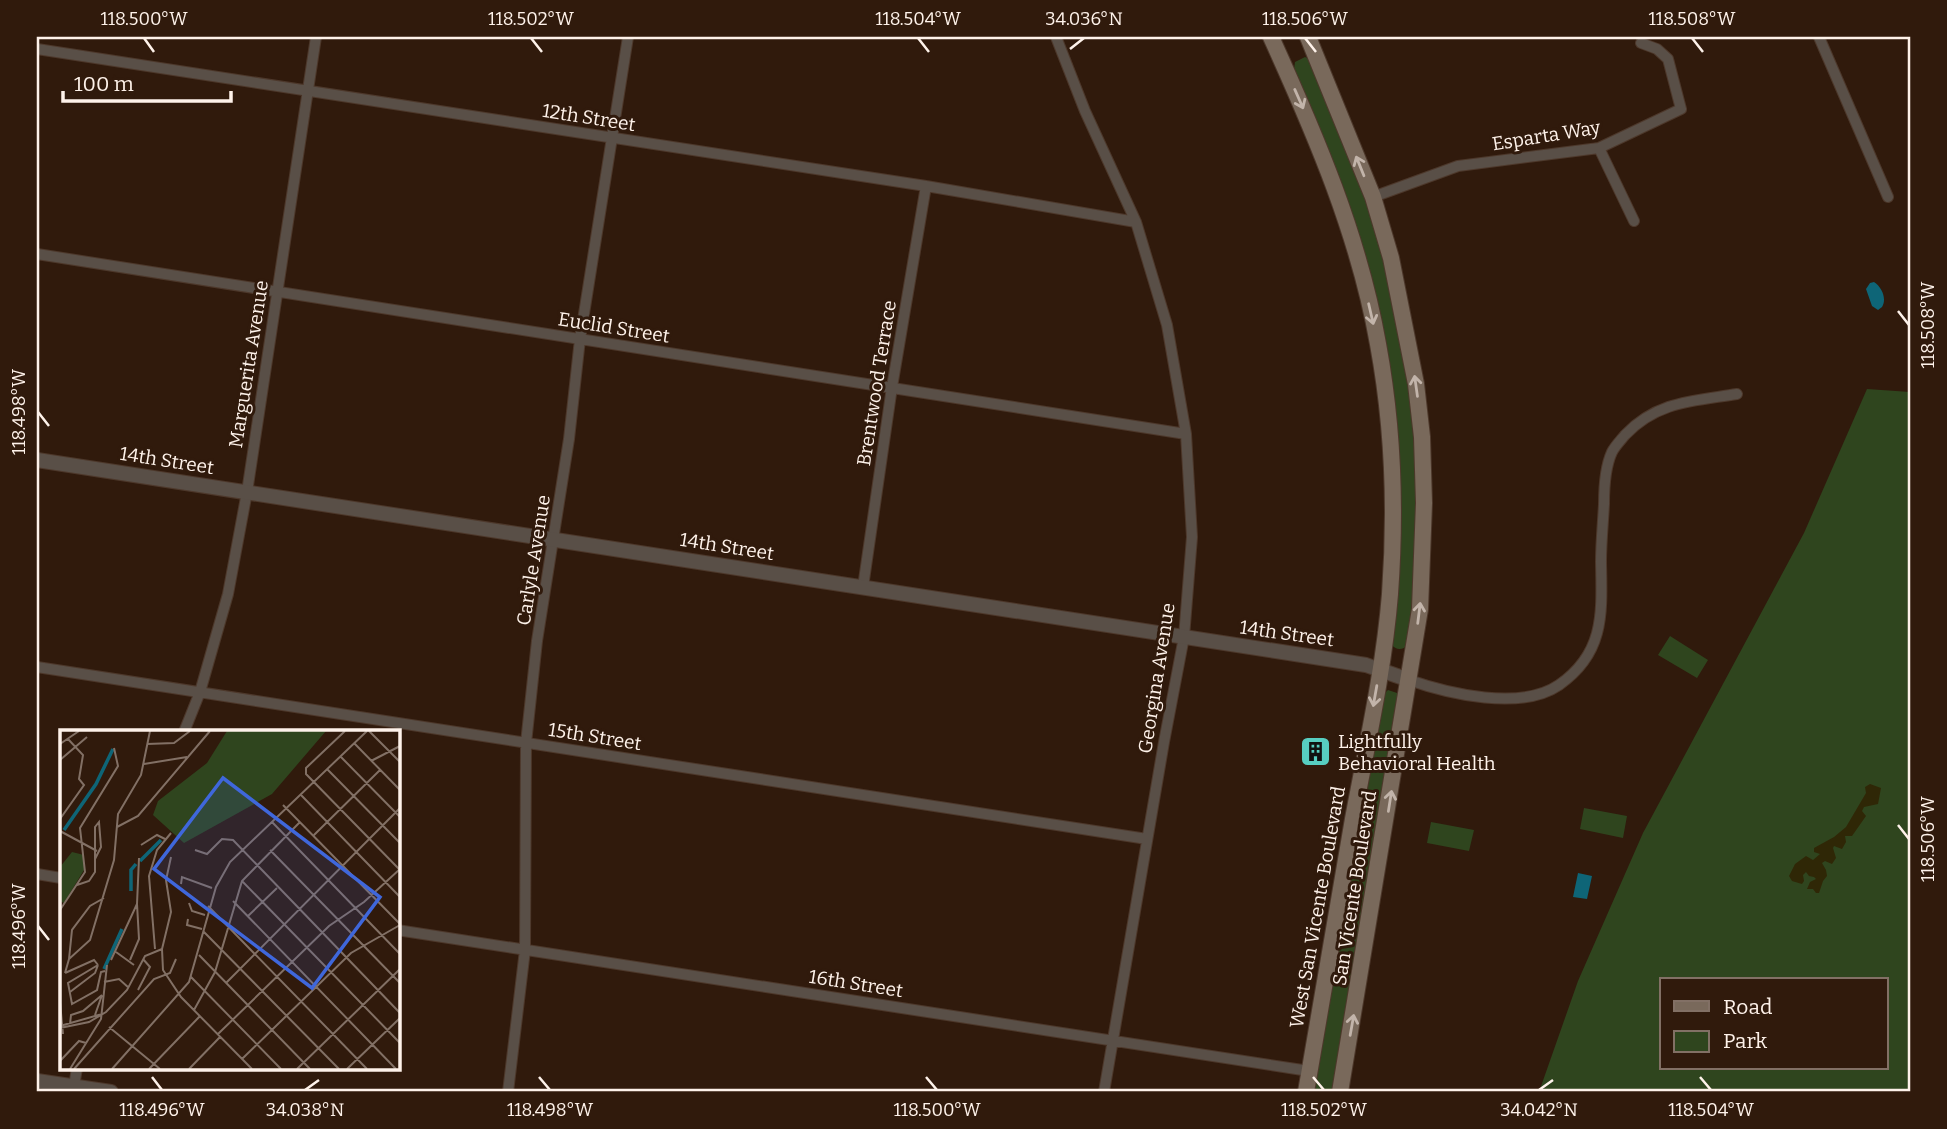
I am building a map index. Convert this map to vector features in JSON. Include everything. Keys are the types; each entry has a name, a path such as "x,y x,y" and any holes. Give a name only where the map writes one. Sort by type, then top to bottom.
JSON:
{"main road":[{"name":"West San Vicente Boulevard","path":"1271,37 1303,107 1350,229 1378,344 1390,439 1390,595 1380,670 1306,1092"},
{"name":"San Vicente Boulevard","path":"1308,37 1373,197 1391,258 1416,384 1422,437 1424,552 1420,609 1340,1092"}],"street":[{"name":"Marguerita Avenue","path":"185,730 200,692 228,594 247,492 316,37"},
{"name":"Carlyle Avenue","path":"508,1092 525,950 526,743 537,641 569,439 580,339 628,37"},
{"name":"Georgina Avenue","path":"1056,37 1085,111 1136,222 1167,325 1186,434 1192,537 1185,638 1164,742 1104,1092"},
{"path":"1819,37 1888,197"},
{"name":"Esparta Way","path":"1373,197 1458,166 1599,148 1681,109 1668,59 1657,49 1641,43"},
{"name":"12th Street","path":"37,49 926,186 1136,222"},
{"path":"1599,148 1634,221"},
{"name":"Brentwood Terrace","path":"863,587 892,387 926,186"},
{"name":"Euclid Street","path":"37,254 1186,434"},
{"path":"1409,680 1495,699 1520,698 1539,695 1555,688 1578,669 1596,642 1600,627 1605,483 1612,452 1634,425 1650,414 1670,405 1737,394"},
{"name":"14th Street","path":"37,460 1366,664 1409,680"},
{"name":"15th Street","path":"37,667 1147,839"},
{"path":"37,874 60,878"},
{"name":"16th Street","path":"399,930 1309,1071"},
{"path":"73,1089 77,1070"},
{"path":"37,1081 73,1089 111,1092"}],"green space":[{"path":"1305,57 1309,59 1353,160 1387,269 1406,360 1417,476 1416,575 1409,642 1400,649 1391,644 1399,547 1363,248 1343,186 1294,69 1295,62"},
{"path":"1867,389 1910,392 1910,1092 1539,1092 1578,981 1643,833 1804,533"},
{"path":"1670,636 1708,660 1697,678 1658,655"},
{"path":"1388,690 1399,696 1333,1092 1314,1092 1381,699"},
{"path":"1584,808 1627,816 1623,838 1580,829"},
{"path":"1431,822 1474,830 1469,851 1427,843"}],"sand":[{"path":"1870,784 1881,788 1878,804 1864,807 1862,811 1866,816 1852,836 1845,836 1846,842 1842,849 1834,846 1836,858 1832,864 1825,861 1822,863 1827,876 1819,893 1807,889 1810,882 1816,879 1806,872 1802,884 1792,881 1789,876 1795,864 1806,856 1813,860 1820,854 1814,852 1814,848 1846,827 1866,793 1865,787"}],"water":[{"path":"1874,282 1884,297 1882,307 1878,310 1872,306 1866,289"},
{"path":"1578,873 1592,876 1587,899 1573,897"}],"place":[{"name":"Lightfully Behavioral Health","path":"1315,752"}]}
